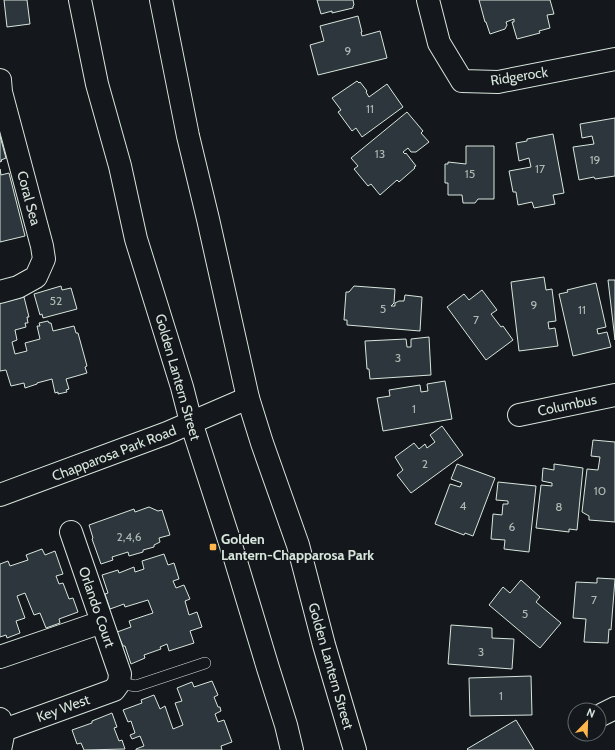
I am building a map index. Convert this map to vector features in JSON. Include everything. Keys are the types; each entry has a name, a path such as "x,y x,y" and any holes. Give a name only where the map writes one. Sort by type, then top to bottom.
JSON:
{"main road":[{"name":"Golden Lantern Street","path":"80,0 97,84 120,166 136,239 182,387 191,422 234,554 286,725 292,750"},
{"name":"Golden Lantern Street","path":"161,0 188,136 248,398 298,546 324,644 355,750"},
{"name":"Ridgerock","path":"428,0 439,43 462,81 498,82 615,59"},
{"name":"Coral Sea","path":"0,80 44,259 36,277 18,287 0,292"},
{"name":"Columbus","path":"519,415 615,395"},
{"name":"Chapparosa Park Road","path":"0,495 167,433 248,398"},
{"name":"Orlando Court","path":"71,532 120,674 119,683"},
{"path":"0,657 102,622"},
{"name":"Key West","path":"1,733 114,690 119,683"}],"lane":[{"path":"119,683 136,686 205,663"}],"building":[{"path":"4,0 27,0 30,24 7,27"},
{"path":"317,0 353,0 354,5 353,8 321,14"},
{"path":"479,0 550,0 554,14 547,15 550,28 539,31 540,33 517,39 512,22 514,22 514,19 506,22 507,25 505,29 490,34"},
{"path":"358,16 362,36 380,31 387,58 318,75 310,45 324,41 320,26"},
{"path":"357,81 359,83 360,82 367,91 366,92 369,97 387,84 403,107 362,137 356,128 352,131 338,112 341,110 332,98"},
{"path":"407,112 423,131 421,133 429,142 416,152 411,152 408,148 403,152 405,154 406,153 416,166 414,167 415,168 399,182 397,180 380,195 371,184 368,186 354,169 358,166 351,158"},
{"path":"615,118 615,176 595,179 594,177 579,180 573,147 594,144 592,136 582,138 580,124"},
{"path":"553,134 564,193 553,195 555,204 534,208 532,202 518,205 516,192 513,192 509,171 531,167 529,158 519,161 516,143 527,141 527,139"},
{"path":"0,136 6,158 0,162"},
{"path":"466,146 494,146 494,199 478,199 475,203 463,203 462,195 448,195 448,183 445,183 445,164 448,164 448,162 466,164"},
{"path":"0,169 1,175 9,173 25,236 0,242"},
{"path":"544,277 546,290 552,289 556,321 548,322 549,329 555,328 558,346 519,351 511,282"},
{"path":"608,280 615,280 615,340"},
{"path":"596,283 606,327 597,329 598,334 607,332 611,347 573,356 559,294 568,292 567,290"},
{"path":"61,286 62,290 71,288 77,309 43,318 42,314 40,315 34,294"},
{"path":"354,286 395,289 394,303 391,306 395,306 395,303 399,301 404,301 405,295 422,297 420,331 347,325 347,320 344,320 346,292 349,292"},
{"path":"482,290 497,310 491,314 501,327 503,326 513,340 486,360 447,307 464,294 469,300"},
{"path":"24,297 29,317 27,317 28,323 25,323 26,327 15,330 17,340 12,342 15,354 27,351 25,343 40,339 37,326 40,326 39,323 48,321 51,323 53,331 74,326 76,333 78,333 87,366 85,367 87,373 66,379 69,389 66,390 67,392 58,394 58,392 55,393 52,379 25,388 24,383 11,386 6,370 0,371 0,303"},
{"path":"429,337 431,375 370,379 369,369 367,369 365,341 406,339 407,347 411,347 411,339"},
{"path":"445,381 452,419 383,431 377,398 390,396 389,390 420,385 421,392 428,391 427,384"},
{"path":"442,426 463,455 411,493 397,475 403,470 395,457 414,443 419,449 425,444 427,448 435,442 430,435"},
{"path":"593,440 615,442 615,522 589,520 589,516 582,512 587,469 598,470 600,457 591,456"},
{"path":"457,464 495,478 473,536 465,533 464,535 435,524 450,484 460,487 462,483 451,479"},
{"path":"554,464 583,468 577,530 569,529 569,532 536,528 541,485 552,486 552,483 542,481 543,468 554,470"},
{"path":"498,482 536,486 529,552 504,549 505,540 491,539 493,514 502,515 503,504 508,504 508,501 496,500"},
{"path":"149,507 158,511 162,510 170,535 159,538 160,542 154,545 154,547 143,550 143,552 129,556 128,552 112,557 113,560 101,564 92,539 89,525 134,509 135,512"},
{"path":"42,549 45,555 55,551 63,574 56,576 59,584 63,583 69,599 73,598 78,612 59,619 60,623 46,628 40,613 34,615 25,593 17,596 25,618 16,621 20,633 7,638 6,635 0,637 0,564 8,561 10,566 28,560 26,555"},
{"path":"164,554 168,565 174,563 179,579 173,581 176,588 184,585 190,599 185,601 189,615 197,612 202,627 190,631 194,643 169,651 167,644 160,647 161,649 144,655 145,658 131,664 125,646 123,646 117,632 131,627 129,621 153,613 148,600 125,607 124,604 110,609 105,594 108,593 102,575 118,570 119,573 134,567 135,572 144,569 142,561"},
{"path":"597,578 615,579 611,630 609,629 608,643 584,642 586,619 573,618 576,582 597,583"},
{"path":"521,580 540,597 536,602 561,623 540,648 489,605 503,587 510,593"},
{"path":"451,625 492,628 492,638 514,639 512,669 448,664"},
{"path":"531,676 532,715 470,716 469,678"},
{"path":"212,681 218,695 214,697 221,711 215,714 218,722 224,720 232,742 221,746 222,750 136,750 144,746 140,736 132,739 130,735 135,733 131,721 128,722 123,710 142,703 141,700 154,695 160,709 165,706 173,729 183,725 175,703 182,701 177,688 192,682 194,687"},
{"path":"112,713 117,727 114,728 119,741 122,740 125,749 84,750 81,743 77,744 72,730 92,723 92,721"},
{"path":"516,720 534,750 467,749"}],"place":[{"name":"Golden Lantern-Chapparosa Park","path":"213,547"}]}
